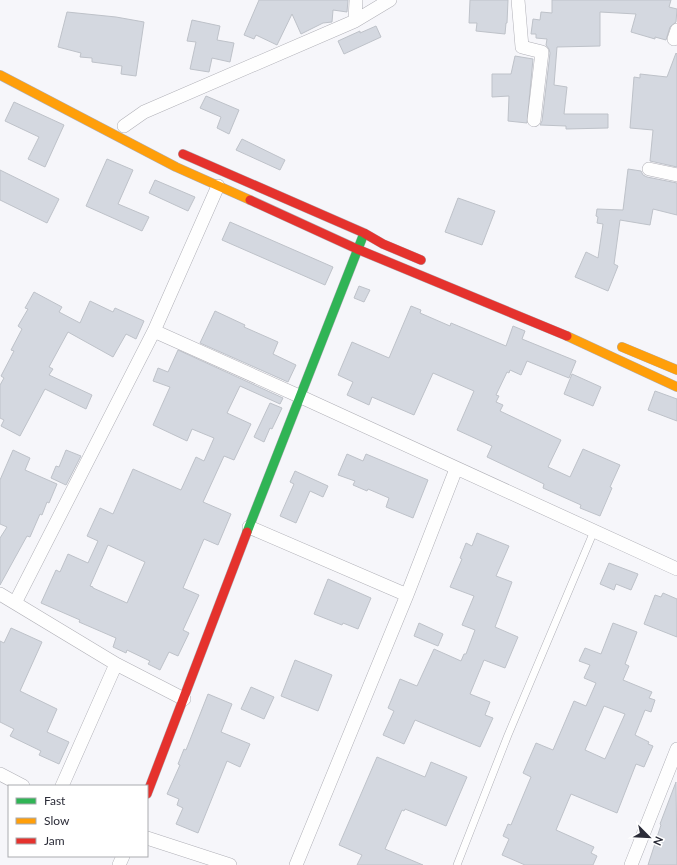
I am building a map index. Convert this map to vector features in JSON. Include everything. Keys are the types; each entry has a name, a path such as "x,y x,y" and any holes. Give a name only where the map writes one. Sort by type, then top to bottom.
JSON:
{"main road":[{"path":"0,74 124,141 218,186 357,249 552,329 677,387"},
{"path":"173,150 364,233 383,244 426,262"},
{"path":"148,791 248,527 364,233"},
{"path":"611,343 677,370"}],"street":[{"path":"355,20 356,0"},
{"path":"125,126 144,112 355,20 390,0"},
{"path":"518,0 522,47 542,52 534,120"},
{"path":"649,169 677,175"},
{"path":"15,603 154,331 218,186"},
{"path":"154,331 677,569"},
{"path":"296,865 407,595 456,469"},
{"path":"248,527 407,595"},
{"path":"0,594 116,664 184,699"},
{"path":"62,785 116,664"},
{"path":"631,865 677,749"},
{"path":"0,774 21,785"},
{"path":"148,838 230,865"}],"lane":[{"path":"457,865 508,735 594,531"}],"building":[{"path":"259,0 348,0 347,12 333,10 332,22 323,23 301,34 292,14 277,45 256,35 254,39 244,35"},
{"path":"470,0 508,0 505,34 476,31 477,23 469,23"},
{"path":"552,0 671,0 669,7 677,9 676,22 670,27 666,40 655,37 655,39 631,32 636,14 600,12 600,46 557,47 554,85 567,87 564,114 608,114 608,128 566,129 566,126 540,125 542,121 550,53 546,45 547,39 536,38 536,34 531,34 533,19 540,20 541,12 552,13"},
{"path":"67,12 116,17 144,22 136,76 121,74 122,66 92,62 92,58 80,57 81,53 58,47"},
{"path":"192,20 220,26 217,40 234,43 230,62 212,58 209,72 190,69 196,42 187,41"},
{"path":"376,26 381,37 344,54 338,41 360,31 360,33"},
{"path":"676,53 677,167 650,161 653,130 630,128 634,77 640,78 640,74 667,77"},
{"path":"515,56 533,59 527,123 508,121 509,96 492,97 492,74 511,74"},
{"path":"206,96 239,110 229,134 217,128 221,117 200,108"},
{"path":"14,102 64,125 45,167 28,159 39,137 5,121"},
{"path":"242,139 285,160 280,170 236,150"},
{"path":"107,159 133,170 118,204 149,217 142,231 86,206"},
{"path":"628,169 641,171 643,175 647,177 677,183 677,215 653,209 650,225 620,220 614,264 618,266 608,291 575,277 586,252 598,258 603,224 597,223 597,209 623,210"},
{"path":"0,170 59,199 47,223 0,200"},
{"path":"155,180 195,197 188,211 149,193"},
{"path":"458,198 495,211 482,245 445,232"},
{"path":"230,222 333,267 325,285 222,240"},
{"path":"359,286 370,290 364,302 354,298"},
{"path":"34,292 62,307 59,312 80,323 90,301 113,312 115,308 144,321 136,339 126,334 113,357 68,332 49,367 53,369 49,375 92,395 86,409 45,389 20,436 1,426 4,420 0,418 0,385 4,378 1,376 14,351 11,350 22,329 18,326 28,309 25,308"},
{"path":"411,306 421,310 420,313 450,326 451,323 506,346 513,326 525,331 522,339 576,361 569,378 527,361 521,375 510,370 509,373 507,372 496,395 499,396 496,402 503,405 500,411 561,440 548,467 570,477 583,449 620,465 610,487 612,488 600,516 580,508 581,505 543,488 544,484 487,457 492,446 457,430 474,391 433,373 414,415 372,397 369,405 347,395 353,382 338,375 352,342 389,358"},
{"path":"215,311 245,325 244,327 278,342 273,354 296,365 288,382 200,343"},
{"path":"178,350 283,398 280,404 240,386 227,413 251,424 234,460 224,456 203,502 231,514 218,545 204,539 183,588 199,595 183,630 189,633 178,656 169,652 160,670 148,664 150,661 127,650 126,653 113,647 116,638 41,603 56,570 60,572 68,554 88,563 98,541 87,536 100,508 113,514 133,469 181,490 196,457 204,461 214,438 192,429 187,441 153,425 170,387 153,381 158,368 168,372","holes":["108,545 145,562 127,603 90,586"]},
{"path":"572,374 601,387 593,406 564,394"},
{"path":"655,391 677,399 677,421 648,410"},
{"path":"270,403 282,408 272,429 270,428 264,442 254,437"},
{"path":"13,450 30,458 25,470 57,484 49,503 47,502 42,515 40,514 30,537 27,536 0,585 0,538 7,527 0,524 0,480"},
{"path":"66,450 81,456 66,485 51,478 56,466 59,467"},
{"path":"347,454 363,461 366,454 428,480 413,518 386,507 389,498 368,489 367,491 353,485 355,481 338,475"},
{"path":"295,471 328,486 323,497 310,491 296,523 280,516 294,484 290,482"},
{"path":"477,533 509,546 496,576 512,582 495,627 518,637 505,668 484,660 470,694 490,702 485,715 493,718 480,747 415,720 404,744 383,735 394,711 388,708 400,679 417,686 434,649 461,661 464,654 466,654 475,630 462,625 474,596 450,587 462,559 460,558 466,543 472,546"},
{"path":"609,563 638,574 631,590 616,584 614,590 600,584"},
{"path":"328,579 371,598 358,629 343,623 342,625 314,614"},
{"path":"663,593 677,599 677,637 644,624 655,595 661,597"},
{"path":"419,623 443,634 438,646 414,636"},
{"path":"613,623 637,632 625,664 629,666 623,680 652,692 649,698 655,700 651,712 645,710 635,735 649,742 648,744 653,746 644,767 636,764 617,813 571,794 556,830 594,847 591,853 597,856 593,865 525,865 502,855 509,839 503,836 508,824 511,825 531,777 523,773 536,743 553,750 574,701 586,706 596,683 584,678 590,665 579,661 585,648 601,654","holes":["604,706 625,714 605,759 585,750"]},
{"path":"11,628 42,642 20,691 57,709 47,732 69,742 59,764 39,755 41,751 10,736 14,729 0,722 0,641 4,643"},
{"path":"295,660 332,675 318,711 281,696"},
{"path":"251,687 274,697 264,719 241,709"},
{"path":"208,694 232,704 221,732 250,744 240,767 227,761 198,833 176,824 183,808 177,805 179,799 167,794 180,765 178,764 184,749 186,750"},
{"path":"377,757 425,777 431,762 467,777 446,826 405,809 404,811 402,810 385,849 423,865 357,865 362,855 339,845"},
{"path":"676,782 677,865 648,865 661,825 660,824"}],"traffic: fast":[{"path":"247,532 363,236"}],"traffic: slow":[{"path":"0,75 176,167 250,200"},
{"path":"567,336 677,387"},
{"path":"622,347 677,370"}],"traffic: jam":[{"path":"183,154 364,233 383,244 421,260"},
{"path":"250,200 357,249 567,336"},
{"path":"148,791 247,532"}]}
